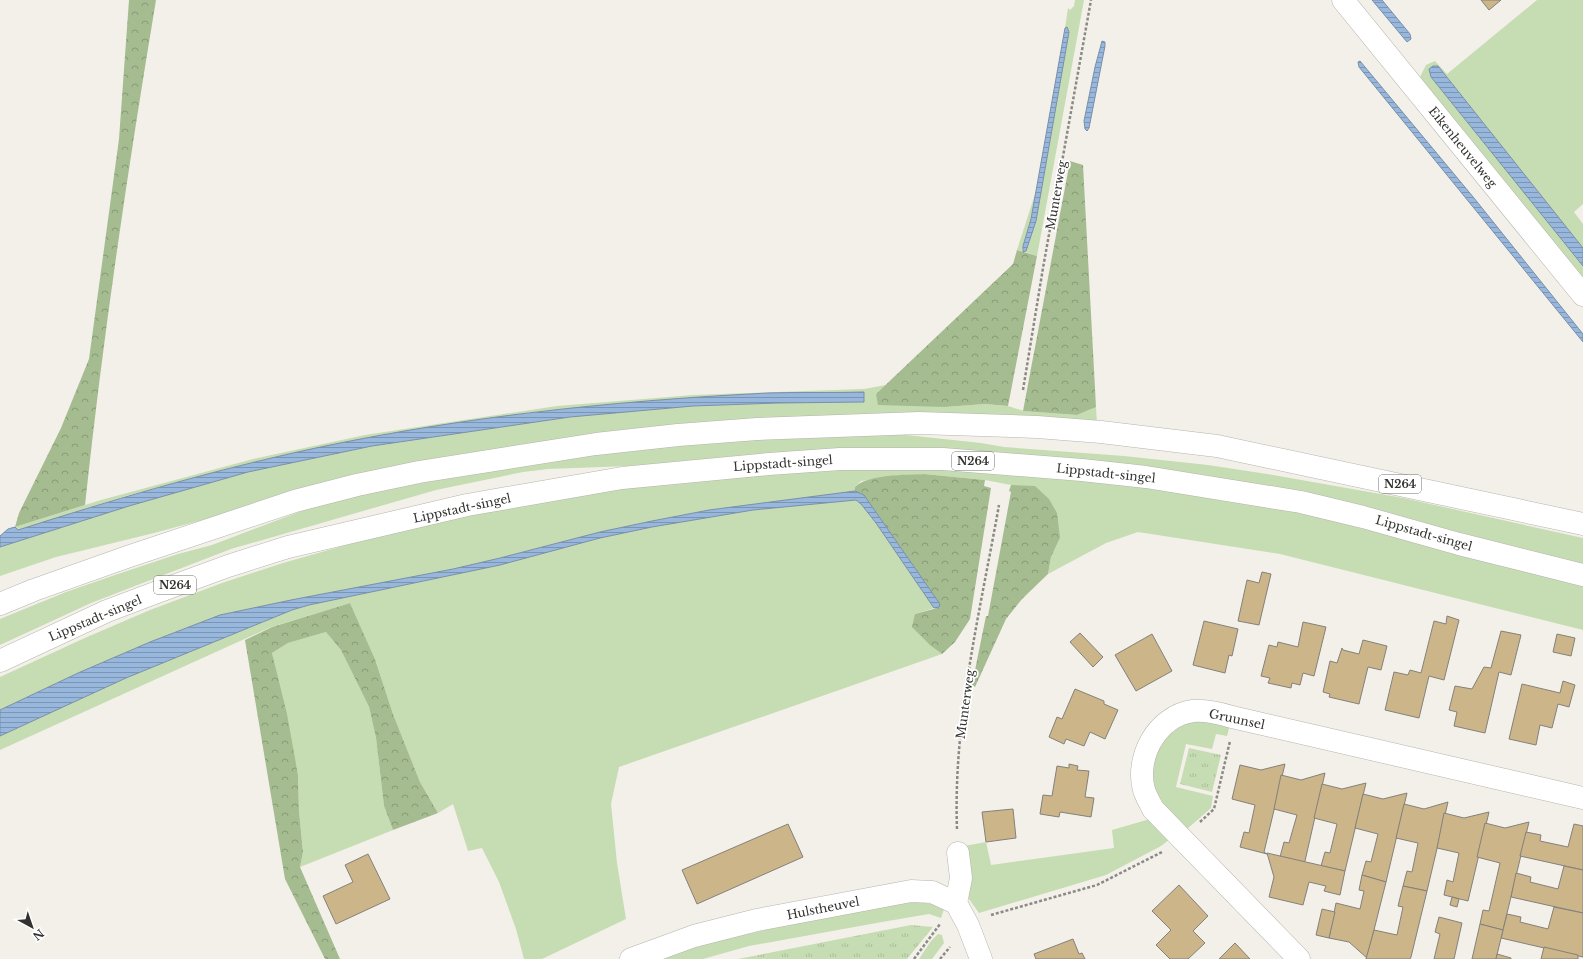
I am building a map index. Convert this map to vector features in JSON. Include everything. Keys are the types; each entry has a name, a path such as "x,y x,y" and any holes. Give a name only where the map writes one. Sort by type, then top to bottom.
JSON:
{"main road":[{"name":"Eikenheuvelweg","path":"1344,0 1583,295"},
{"name":"N264","path":"0,604 34,590 134,554 295,501 357,485 419,472 596,444 678,435 757,429 919,423 1037,427 1101,432 1217,446 1583,524"},
{"name":"Lippstadt-singel","path":"0,661 101,614 160,590 288,547 467,505 622,478 840,459 942,459 1074,469 1146,477 1301,502 1583,575"},
{"name":"Gruunsel","path":"1299,959 1154,809 1144,790 1142,770 1146,750 1157,732 1173,718 1192,711 1213,711 1235,718 1583,798"},
{"path":"958,853 961,878 956,904 968,925 981,959"},
{"name":"Hulstheuvel","path":"631,959 694,936 750,922 911,892 932,892 956,904"}],"path":[{"name":"Munterweg","path":"1023,390 1042,268 1091,0"},
{"name":"Munterweg","path":"958,853 955,793 961,714 999,506"},
{"path":"968,925 986,916 1097,885 1159,854 1181,838 1214,809 1235,718"},
{"path":"914,959 956,904"}],"green space":[{"path":"129,0 156,0 117,252 85,505 15,527 19,513 61,428 89,359 119,139"},
{"path":"1075,0 1084,0 1037,256 1025,252 1036,221 1069,32 1067,27 1065,28 1068,8 1070,10 1074,6"},
{"path":"1537,0 1583,0 1583,204 1574,212 1583,224 1583,248 1438,66 1431,77 1583,266 1583,280 1419,79 1426,65 1435,61 1447,74"},
{"path":"1070,161 1083,165 1096,407 1077,415 1023,411"},
{"path":"1036,191 1031,219 1022,251 1017,250"},
{"path":"1017,250 1037,256 1008,406 985,404 945,407 878,405 876,394 1013,264"},
{"path":"886,385 876,394 945,407 985,404 1008,406 1024,411 1077,415 1096,407 1097,424 965,417 366,476 154,533 56,557 0,576 0,547 129,506 248,472 372,446 570,417 693,406 863,402 864,393 770,393 653,401 534,412 402,432 293,453 126,496 18,530 15,527 101,500 253,459 365,435 557,406 693,395 864,389"},
{"path":"878,432 981,443 1004,447 1124,456 1208,465 1403,498 1583,538 1583,566 1116,465 682,464 548,469 523,472 436,490 231,549 91,603 0,645 0,619 66,592 178,554 212,545 331,500 374,489 607,449"},
{"path":"841,468 917,468 1035,473 1277,505 1583,584 1583,630 1280,554 1138,532 1106,543 1048,574 1051,557 1060,538 1011,485 985,480 924,474 894,476 861,481 855,487 855,491 709,510 652,521 600,532 453,569 220,615 150,642 78,673 0,710 0,677 150,610 222,583 283,563 392,532 597,489"},
{"path":"924,474 985,480 984,486 991,488 970,619 955,642 942,654 931,646 912,627 915,614 937,608 940,604 864,495 855,491 855,487 861,483 878,477"},
{"path":"1011,485 1035,486 1049,499 1057,513 1060,538 1051,557 1048,574 1022,599 1006,619 975,687 972,685 986,616 988,616 1011,492 1009,491"},
{"path":"856,500 876,523 934,608 915,614 931,646 942,654 619,767 611,804 617,863 626,919 542,959 524,959 516,929 499,882 482,848 468,851 453,804 438,813 420,782 393,714 375,659 350,603 271,627 0,750 0,736 126,678 292,610 309,605 453,575 600,538 652,527 753,510"},
{"path":"350,603 375,659 393,714 420,782 438,813 393,830 384,806 376,738 369,707 341,650 326,632 288,643 272,653 287,714 298,775 299,811 303,852 300,867 340,959 325,959 285,879 245,640 272,627"},
{"path":"326,632 341,650 369,707 376,738 384,806 393,830 300,867 303,851 299,811 298,775 272,653 288,643"},
{"path":"1198,720 1230,725 1227,736 1216,734 1212,749 1186,744 1176,787 1213,796 1211,808 1187,829 1157,796 1150,778 1154,759 1162,743 1168,736 1181,726"},
{"path":"1189,748 1221,755 1212,792 1180,784"},
{"path":"1150,819 1170,839 1161,846 1106,875 979,913 969,899 964,846 986,842 991,865 1114,848 1112,830"},
{"path":"915,902 934,904 944,909 941,918 929,914 882,922 749,946 703,959 656,959 714,942 773,928 893,904"},
{"path":"911,925 933,927 907,959 738,959"},
{"path":"938,934 942,935 944,943 932,959 919,959 931,941"}],"water":[{"path":"1372,0 1382,0 1410,34 1411,39 1407,42"},
{"path":"1067,27 1069,32 1036,221 1026,251 1023,252 1023,246 1031,219 1065,28"},
{"path":"1102,41 1105,42 1105,46 1089,128 1087,131 1085,129 1084,121"},
{"path":"1360,61 1474,198 1583,334 1583,342 1359,67 1358,62"},
{"path":"1433,66 1438,66 1583,248 1583,266 1431,77 1429,69"},
{"path":"864,392 864,402 693,406 570,417 372,446 248,472 129,506 0,547 0,536 8,529 15,527 18,530 155,488 258,461 411,430 589,406 708,396 768,393"},
{"path":"855,491 864,495 940,604 939,607 934,608 876,523 856,500 753,510 652,527 600,538 500,565 309,605 292,610 126,678 0,736 0,710 78,673 150,642 220,615 453,569 600,532 652,521 709,510"}],"building":[{"path":"1481,0 1501,0 1489,10"},
{"path":"1262,572 1271,574 1259,625 1238,621 1247,580 1259,583"},
{"path":"1447,616 1459,620 1444,680 1429,676 1419,718 1385,710 1394,672 1408,675 1410,670 1421,673 1434,621 1446,624"},
{"path":"1204,621 1238,629 1232,656 1229,655 1225,673 1193,665"},
{"path":"1303,622 1326,627 1314,676 1303,673 1300,685 1292,683 1291,688 1268,683 1270,678 1261,676 1269,645 1277,647 1278,642 1298,647"},
{"path":"1501,631 1521,635 1511,675 1499,672 1485,733 1454,726 1457,712 1449,710 1455,686 1472,689 1484,667 1491,668"},
{"path":"1080,633 1103,657 1093,667 1070,642"},
{"path":"1152,634 1172,671 1136,691 1115,655"},
{"path":"1557,634 1575,638 1571,656 1553,652"},
{"path":"1363,640 1387,646 1381,670 1368,667 1359,704 1329,697 1330,694 1323,692 1330,661 1337,663 1342,648 1343,650 1359,654"},
{"path":"1563,681 1575,685 1569,707 1558,704 1552,728 1540,725 1536,745 1509,739 1522,684 1560,693"},
{"path":"1075,689 1104,701 1104,704 1118,710 1105,739 1090,732 1084,746 1066,739 1064,744 1049,737 1057,717 1062,719"},
{"path":"1069,764 1078,766 1077,770 1089,771 1085,797 1094,798 1091,817 1060,812 1059,817 1040,814 1043,795 1052,796 1057,766 1069,768"},
{"path":"1285,764 1264,852 1267,854 1240,847 1244,832 1249,833 1255,805 1232,799 1240,765 1261,770"},
{"path":"1325,773 1305,861 1280,857 1284,842 1289,843 1297,815 1274,809 1281,775 1301,780"},
{"path":"1366,783 1345,871 1321,866 1325,852 1330,853 1337,824 1314,818 1322,784 1342,789"},
{"path":"1407,793 1386,882 1362,875 1366,861 1371,862 1378,834 1355,828 1363,794 1383,799"},
{"path":"1448,802 1427,891 1403,886 1407,871 1412,872 1418,843 1396,838 1404,804 1424,809"},
{"path":"1013,809 1016,838 986,842 982,812"},
{"path":"1489,812 1468,901 1444,895 1447,880 1453,882 1459,853 1437,848 1444,813 1464,818"},
{"path":"1529,822 1503,930 1480,924 1483,910 1489,911 1500,863 1477,857 1485,823 1505,828"},
{"path":"788,824 803,857 697,904 682,870"},
{"path":"1574,824 1583,826 1583,870 1520,856 1526,832 1541,835 1540,841 1568,847"},
{"path":"1267,853 1345,871 1340,895 1324,891 1326,886 1309,882 1303,905 1269,897 1274,877"},
{"path":"368,854 390,899 336,924 323,896 353,882 345,865"},
{"path":"1564,866 1583,870 1583,913 1511,897 1516,873 1531,877 1530,882 1558,889"},
{"path":"1362,875 1386,882 1367,958 1349,942 1329,938 1336,903 1360,909 1364,891 1359,890"},
{"path":"1179,885 1208,916 1193,931 1205,943 1188,959 1170,959 1156,945 1171,930 1152,911"},
{"path":"1403,886 1427,891 1410,959 1366,959 1374,930 1397,935 1403,907 1398,906"},
{"path":"1452,897 1459,899 1457,907 1450,905"},
{"path":"1554,907 1583,913 1583,957 1501,938 1507,914 1521,917 1520,922 1548,929"},
{"path":"1322,909 1335,912 1329,938 1316,935"},
{"path":"1439,917 1462,923 1454,959 1434,959 1440,934 1435,932"},
{"path":"1480,924 1503,930 1496,959 1472,959"},
{"path":"1073,939 1079,954 1082,953 1085,959 1036,959 1034,954"},
{"path":"1235,943 1250,959 1219,959"},
{"path":"1544,947 1578,955 1578,959 1541,959"},
{"path":"1497,954 1511,958 1511,959 1496,959"}]}
